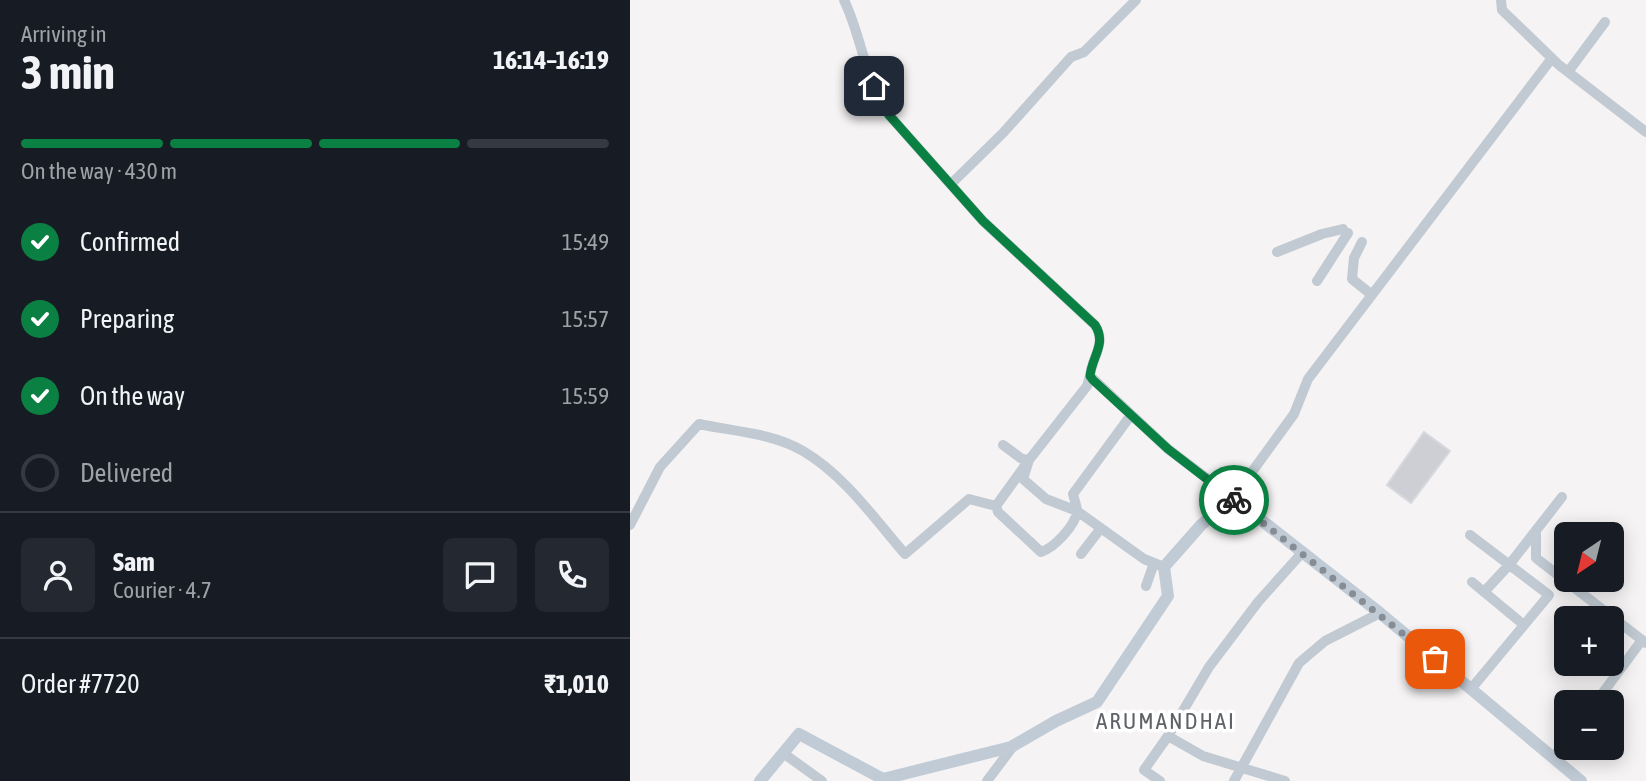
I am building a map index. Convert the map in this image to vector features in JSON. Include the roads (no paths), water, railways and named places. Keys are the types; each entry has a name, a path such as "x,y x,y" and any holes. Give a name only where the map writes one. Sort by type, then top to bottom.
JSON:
{"street":[{"path":"844,0 853,19 879,101 983,221 1095,325 1101,334 1087,386 996,506"},
{"path":"951,184 1003,133 1071,57 1084,52 1136,0"},
{"path":"1501,0 1502,10 1552,58 1646,132"},
{"path":"1568,72 1605,22"},
{"path":"1146,586 1159,565 1233,499 1294,414 1308,379 1552,58"},
{"path":"1277,252 1322,234 1346,231 1317,281"},
{"path":"1362,242 1354,258 1352,279 1372,295"},
{"path":"1090,376 1168,449 1380,613 1581,781"},
{"path":"630,525 660,467 699,424 768,438 802,450 834,472 905,554 968,499 996,506 1041,552 1049,550 1075,520 1077,511 1073,494 1131,415"},
{"path":"1003,446 1022,459 1029,460"},
{"path":"1029,460 1023,479 1046,499 1077,511 1144,559 1159,565"},
{"path":"1484,592 1563,497"},
{"path":"1081,554 1101,528"},
{"path":"1536,530 1536,558 1644,641 1605,690"},
{"path":"1470,535 1549,596 1471,689"},
{"path":"1160,781 1144,770 1168,736 1209,667 1258,603 1301,554"},
{"path":"764,779 799,734 887,779 1015,744 1097,702 1145,635 1168,596 1159,565"},
{"path":"1472,582 1524,625"},
{"path":"1234,781 1299,663 1325,641 1380,613"},
{"path":"1168,736 1203,756 1285,781"},
{"path":"987,781 1015,744"},
{"path":"783,753 822,781"}],"district":[{"name":"ARUMANDHAI","path":"1166,721"}]}
